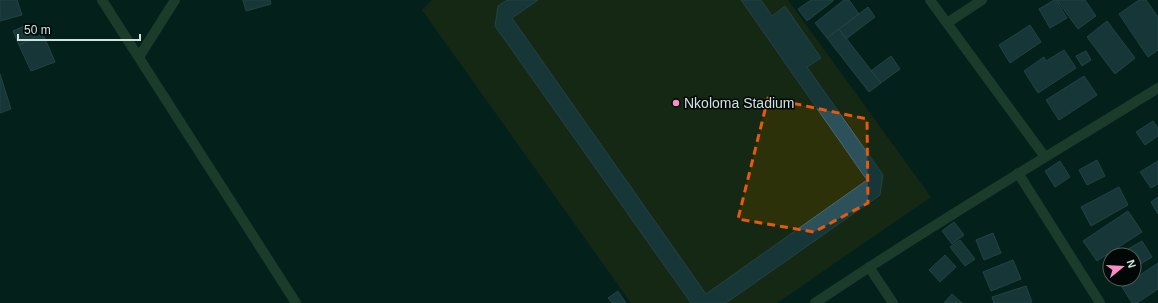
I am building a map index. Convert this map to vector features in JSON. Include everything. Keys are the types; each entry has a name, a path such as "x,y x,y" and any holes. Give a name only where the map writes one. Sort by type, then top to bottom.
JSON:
{"street":[{"path":"102,0 296,303"},
{"path":"139,57 175,0"},
{"path":"930,0 1045,158"},
{"path":"947,23 982,0"},
{"path":"815,303 869,267 1158,88"},
{"path":"1018,174 1100,303"},
{"path":"869,267 892,303"}],"highlighted area":[{"path":"768,98 867,119 868,203 814,232 738,219"}],"green space":[{"name":"Nkoloma Stadium","path":"432,0 788,0 931,197 777,303 631,303 422,10"}],"building":[{"path":"0,0 17,0 22,15 0,21"},
{"path":"243,0 270,0 271,4 246,11"},
{"path":"507,0 538,0 512,18 706,294 867,180 741,0 761,0 772,16 785,6 821,58 807,67 883,175 880,195 726,303 691,303 495,26 498,6"},
{"path":"811,0 833,1 807,21 798,9"},
{"path":"844,0 849,0 859,14 827,38 815,23"},
{"path":"1056,0 1067,18 1050,28 1039,9"},
{"path":"1057,0 1085,0 1096,16 1078,29"},
{"path":"1139,0 1146,0 1158,17 1158,50 1148,57 1119,14"},
{"path":"868,7 875,17 846,39 839,29"},
{"path":"1107,21 1135,58 1115,74 1087,37"},
{"path":"29,24 35,37 19,45 13,31"},
{"path":"1030,25 1041,42 1010,63 999,45"},
{"path":"839,29 881,83 869,92 827,38"},
{"path":"43,34 55,62 31,71 19,45"},
{"path":"1064,50 1076,68 1038,93 1024,71 1044,57 1046,61"},
{"path":"1086,51 1091,60 1082,66 1076,56"},
{"path":"891,56 900,69 881,83 871,71"},
{"path":"0,74 11,109 0,113"},
{"path":"1084,76 1097,95 1059,120 1046,100"},
{"path":"1153,121 1158,128 1158,136 1145,145 1136,132"},
{"path":"1097,160 1105,176 1087,185 1079,170"},
{"path":"1060,161 1070,177 1055,187 1045,171"},
{"path":"1158,161 1158,184 1151,188 1140,172"},
{"path":"1119,187 1128,205 1091,226 1081,207"},
{"path":"1158,197 1158,214 1151,202"},
{"path":"1128,211 1142,232 1119,247 1102,247 1102,258 1097,261 1083,241"},
{"path":"954,222 964,235 952,244 942,231"},
{"path":"993,233 1001,253 984,260 976,240"},
{"path":"960,240 975,259 965,266 950,247"},
{"path":"1142,241 1152,257 1142,263 1142,247 1132,247"},
{"path":"945,255 956,267 940,282 929,270"},
{"path":"1013,260 1021,279 991,291 983,272"},
{"path":"1158,263 1158,289 1137,303 1132,303 1122,287 1142,287 1142,274"},
{"path":"1026,286 1032,302 994,303 992,297"},
{"path":"618,291 626,303 612,303 608,298"},
{"path":"952,294 962,303 944,303"}],"place":[{"name":"Nkoloma Stadium","path":"676,103"}]}
